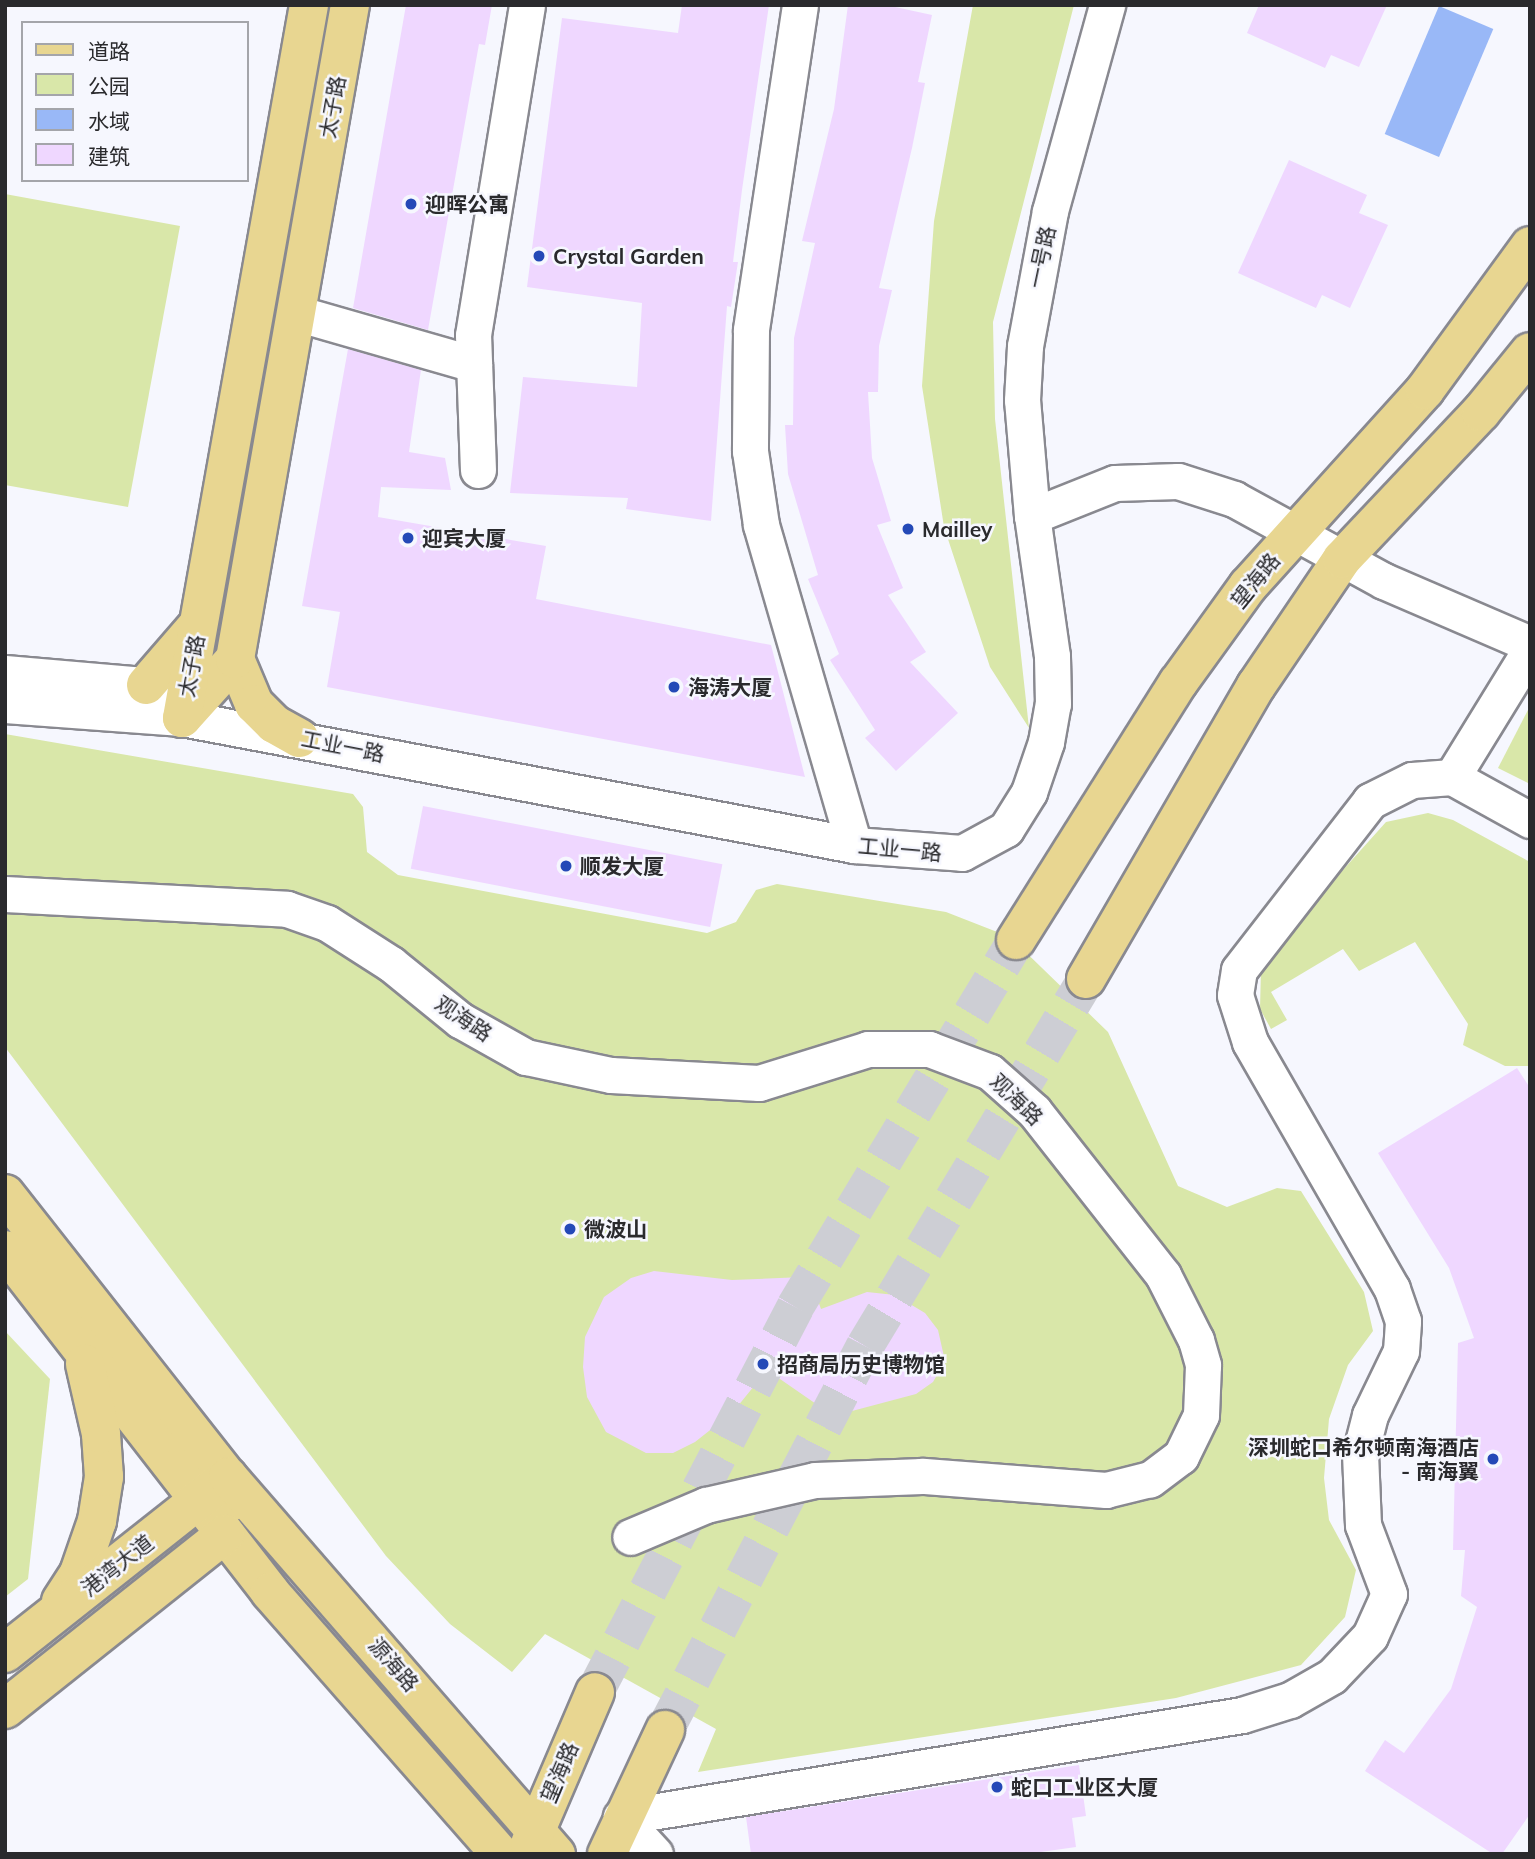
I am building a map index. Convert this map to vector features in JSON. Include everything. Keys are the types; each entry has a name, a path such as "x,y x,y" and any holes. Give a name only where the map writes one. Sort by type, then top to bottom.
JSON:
{"main road":[{"name":"太子路","path":"182,718 309,5"},
{"name":"太子路","path":"182,718 235,659 350,5"},
{"name":"望海路","path":"1016,940 1178,683 1294,532 1425,390 1530,246"},
{"path":"1086,979 1248,697 1342,558 1481,412 1530,352"},
{"path":"146,685 198,625"},
{"path":"235,659 254,704 274,724 299,738"},
{"name":"源海路","path":"5,1194 229,1477 540,1844"},
{"path":"5,1250 225,1534 500,1854"},
{"path":"53,1615 79,1573 97,1521 104,1477 94,1388 78,1344"},
{"path":"225,1534 229,1477"},
{"name":"港湾大道","path":"5,1653 229,1477"},
{"name":"港湾大道","path":"5,1709 225,1534"},
{"name":"望海路","path":"540,1844 595,1692"},
{"path":"607,1854 621,1817 665,1730"}],"street":[{"path":"478,470 472,335 527,5"},
{"path":"800,5 751,330 750,451 761,525 854,845"},
{"name":"一号路","path":"1031,516 1022,400 1025,346 1051,211 1107,5"},
{"path":"296,313 474,364"},
{"path":"1031,516 1115,483 1146,478 1206,488 1342,558 1530,644"},
{"name":"工业一路","path":"5,705 182,718 854,845 962,853 1006,829 1029,792 1053,704 1052,656 1031,516"},
{"path":"1452,777 1530,650"},
{"path":"5,673 146,685 182,718"},
{"path":"621,1817 1242,1715 1290,1700 1332,1676 1370,1636 1389,1594 1363,1525 1360,1454 1370,1415 1401,1351 1403,1321 1392,1289 1250,1042 1236,995 1239,971 1251,949 1370,801 1412,780 1452,777 1530,820"},
{"name":"观海路","path":"5,894 287,909 327,923 391,964 460,1020 526,1057 611,1075 759,1083 868,1049 941,1054 990,1072 1034,1111 1163,1275 1196,1340 1203,1365 1201,1415 1181,1456 1150,1479 1106,1490 933,1476 815,1480 706,1505 630,1537"},
{"path":"621,1817 655,1854"}],"green space":[{"path":"973,5 1074,5 993,322 995,419 1029,728 990,667 944,527 922,386 934,221"},
{"path":"5,194 180,226 128,507 5,485"},
{"path":"1530,706 1530,784 1498,768"},
{"path":"5,734 353,794 363,807 367,852 398,875 707,933 736,922 756,890 777,884 946,912 1010,937 1108,1032 1178,1186 1227,1207 1277,1188 1301,1191 1364,1292 1373,1331 1348,1365 1329,1419 1324,1478 1329,1520 1356,1570 1345,1617 1301,1665 1176,1698 698,1772 716,1729 545,1634 512,1672 450,1624 386,1556 5,1047"},
{"path":"1428,813 1453,820 1530,862 1530,1066 1505,1066 1463,1045 1468,1024 1415,942 1359,971 1343,949 1271,992 1287,1020 1271,1029 1260,1009 1261,968 1273,948 1386,822"},
{"path":"5,1331 50,1379 28,1579 5,1597"}],"water":[{"path":"1439,6 1493,29 1439,157 1385,134"}],"building":[{"name":"迎晖公寓","path":"406,5 492,5 485,45 479,44 428,330 353,308"},
{"path":"682,5 769,5 733,262 738,262 731,307 727,306 711,521 626,509 628,498 510,493 523,377 637,387 642,303 527,287 562,18 678,33"},
{"path":"848,5 886,5 932,15 918,82 925,83 879,288 892,290 879,346 878,392 868,392 872,458 891,521 877,525 903,588 888,595 926,652 910,662 958,713 896,771 865,738 875,730 830,660 839,654 808,579 818,575 788,474 785,425 793,425 794,338 815,243 802,241 834,109"},
{"path":"1259,5 1387,5 1359,67 1331,55 1325,68 1247,33"},
{"path":"1289,160 1367,195 1359,213 1388,225 1350,308 1322,295 1316,308 1238,273"},
{"path":"348,349 421,370 409,452 445,458 451,490 381,487 378,517 546,546 536,599 771,645 805,777 327,687 340,612 302,606"},
{"name":"顺发大厦","path":"423,806 722,864 710,927 411,869"},
{"name":"深圳蛇口希尔顿南海酒店 - 南海翼","path":"1517,1068 1530,1088 1530,1814 1502,1854 1493,1854 1365,1771 1385,1740 1404,1753 1451,1689 1477,1607 1461,1596 1465,1550 1453,1550 1458,1343 1474,1338 1449,1268 1378,1153"},
{"name":"招商局历史博物馆","path":"654,1271 732,1280 803,1277 811,1281 821,1309 867,1292 895,1295 925,1313 938,1330 945,1361 933,1382 916,1394 852,1411 819,1406 767,1370 733,1412 695,1442 673,1453 646,1453 606,1432 587,1397 583,1367 585,1337 604,1297 631,1278"},
{"name":"蛇口工业区大厦","path":"1079,1765 1086,1816 1072,1818 1076,1847 1027,1854 751,1854 746,1817"}],"tunnel":[{"path":"595,1692 795,1307 1016,940"},
{"path":"665,1730 865,1346 1086,979"}],"place":[{"name":"迎晖公寓","path":"411,204"},
{"name":"Crystal Garden","path":"539,256"},
{"name":"Mailley","path":"908,529"},
{"name":"迎宾大厦","path":"408,538"},
{"name":"海涛大厦","path":"674,687"},
{"name":"顺发大厦","path":"566,866"},
{"name":"微波山","path":"570,1229"},
{"name":"招商局历史博物馆","path":"763,1364"},
{"name":"深圳蛇口希尔顿南海酒店 - 南海翼","path":"1493,1459"},
{"name":"蛇口工业区大厦","path":"997,1787"}]}
